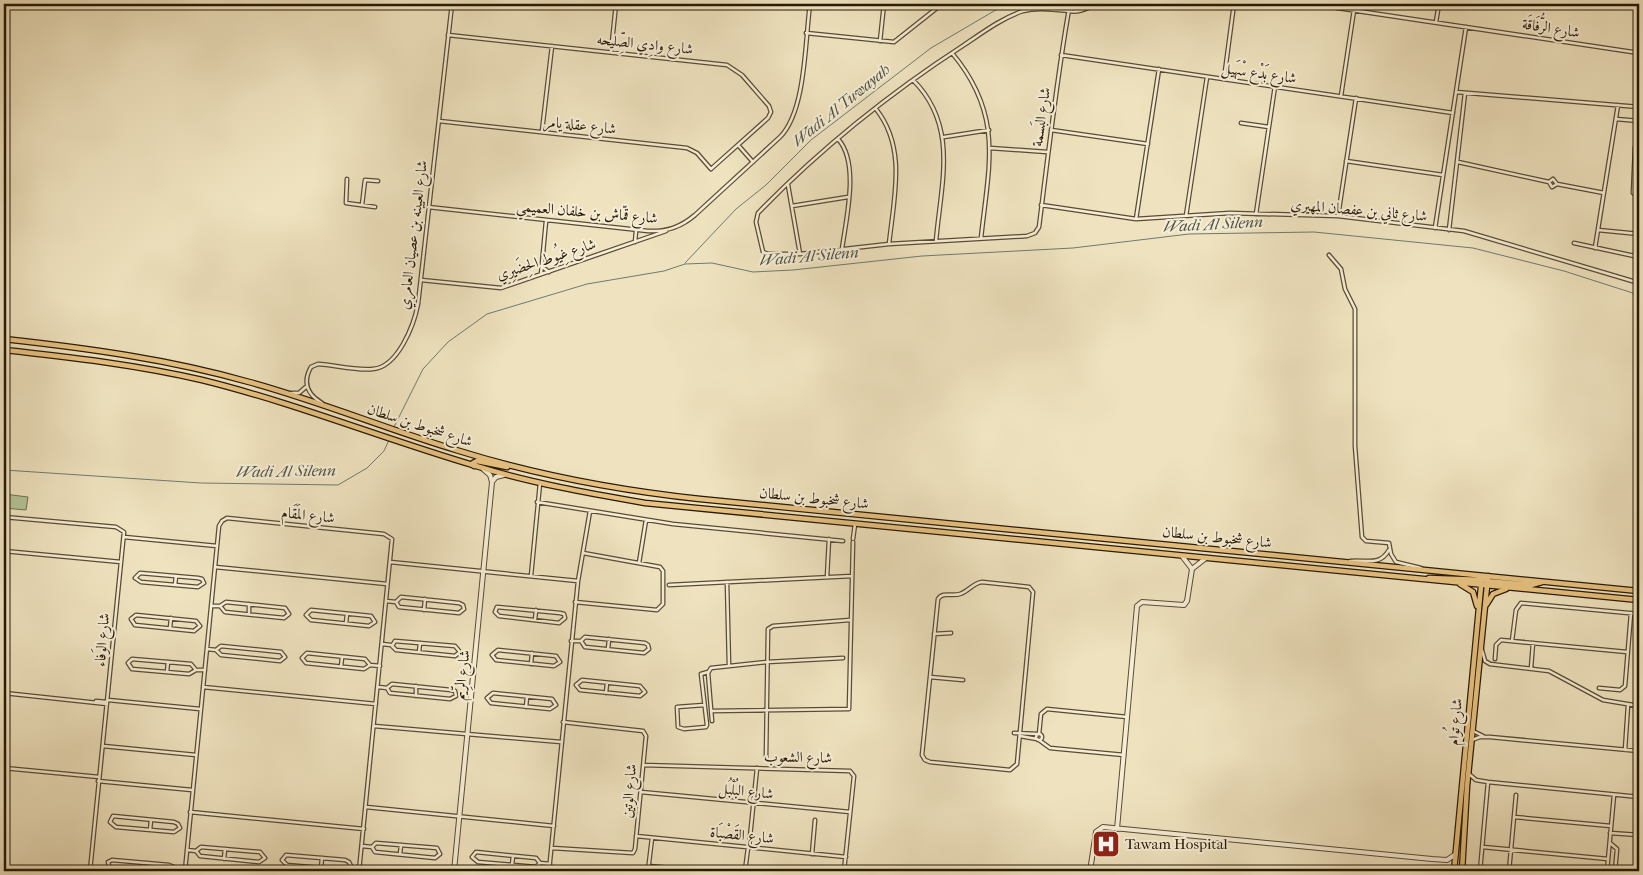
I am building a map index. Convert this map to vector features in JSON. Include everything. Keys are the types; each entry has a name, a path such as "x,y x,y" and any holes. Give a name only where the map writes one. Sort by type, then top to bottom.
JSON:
{"main road":[{"name":"شارع شخبوط بن سلطان","path":"4,339 160,360 282,392 416,438 513,467 592,484 660,495 1428,570 1485,580 1515,588 1639,600"},
{"name":"شارع شخبوط بن سلطان","path":"4,350 129,366 201,380 264,397 476,467 540,483 645,503 1456,582 1485,580 1543,582 1639,591"},
{"path":"476,467 473,462 476,461 493,466 513,467"},
{"path":"1426,579 1438,577 1485,580"},
{"name":"شارع تُوام","path":"1454,870 1478,612 1485,580"},
{"name":"شارع تُوام","path":"1462,871 1467,786 1481,646 1485,580"},
{"path":"1456,582 1473,592 1478,612"},
{"path":"1483,616 1487,603 1493,594 1515,588"},
{"path":"1480,597 1482,595 1484,597 1483,616"}],"street":[{"name":"شارع العيينه بن عصيان العامري","path":"307,386 309,370 316,364 371,370 386,364 401,347 411,328 418,304 452,4"},
{"path":"611,52 616,4"},
{"name":"شارع قمّاش بن خلفان العميمي","path":"428,207 656,232 680,226 695,215 784,133 794,118 798,102 810,4"},
{"path":"880,42 884,4"},
{"path":"806,33 892,43 899,40 942,4"},
{"name":"شارع البَسمة","path":"981,238 1027,236 1035,233 1038,227 1061,55 1070,4"},
{"path":"952,53 976,89 989,130 990,148 981,238 889,244 800,254 765,254 761,247 756,222 758,213 838,139 913,80 952,53 991,28 1022,12 1044,8 1080,12 1097,4"},
{"path":"1224,79 1234,4"},
{"name":"شارع الرُّفَاقَة","path":"1311,4 1639,53"},
{"path":"1436,22 1439,4"},
{"path":"1341,96 1354,10"},
{"path":"1436,228 1466,27"},
{"name":"شارع وادِي الصِّليحه","path":"448,35 722,64 735,69 768,106 771,112 768,118 711,169"},
{"path":"542,132 552,46"},
{"name":"شارع بَدْع سْهَيل","path":"1061,55 1453,114"},
{"path":"1136,219 1158,69"},
{"path":"1186,216 1207,77"},
{"path":"913,80 927,94 937,111 944,137 936,241"},
{"path":"1256,214 1275,86"},
{"path":"1456,92 1639,107"},
{"path":"1449,230 1465,93"},
{"path":"1338,216 1356,98"},
{"path":"1595,248 1618,106"},
{"path":"876,109 887,125 896,153 889,244"},
{"path":"1616,119 1639,121"},
{"name":"شارع عقلة يامر","path":"439,121 687,148 697,153 711,169"},
{"path":"1241,123 1269,127"},
{"path":"944,137 989,130"},
{"path":"1051,130 1148,144"},
{"path":"838,139 845,149 849,161 848,197 842,249"},
{"path":"738,145 753,162"},
{"path":"1639,145 1635,146 1633,193 1639,196"},
{"path":"990,148 1048,152"},
{"path":"1346,160 1443,175"},
{"path":"1458,162 1549,182 1552,187 1557,184 1604,193"},
{"path":"347,179 345,202 375,207"},
{"path":"362,205 365,180 378,181"},
{"path":"788,185 800,254"},
{"path":"792,206 848,197"},
{"name":"شارع ثاني بن عفصان المهيري","path":"1041,205 1136,219 1256,214 1338,216 1436,228 1481,235 1639,283"},
{"path":"541,274 546,221"},
{"path":"636,230 636,242"},
{"name":"شارع غِيُوط الحِضَيرِي","path":"420,280 498,288 670,230"},
{"path":"1598,230 1639,234"},
{"path":"1574,243 1639,257"},
{"path":"1329,255 1341,269 1345,289 1355,309 1355,446 1362,537 1366,541 1389,543 1392,557 1399,564 1428,570"},
{"path":"541,266 549,272"},
{"path":"282,392 299,393 307,386 311,396 329,407"},
{"path":"476,467 486,472 492,482 498,476 507,475"},
{"name":"شارع الرِّيم","path":"454,871 492,482"},
{"path":"530,576 540,483"},
{"path":"537,502 665,523 843,541"},
{"path":"549,871 575,602 590,510"},
{"path":"4,517 116,527 123,531 124,537 217,546"},
{"name":"شارع المَقَام","path":"125,871 110,869 107,864 112,860 147,863 171,866 175,871 183,871 187,850 217,546 221,522 225,519 234,519 386,534 392,541 359,871"},
{"path":"639,563 646,520"},
{"path":"711,711 849,709 850,620 855,524"},
{"name":"شارع الوَفاء","path":"90,871 124,537"},
{"path":"827,577 829,539"},
{"path":"1344,562 1379,561 1390,548"},
{"path":"4,551 121,562"},
{"path":"575,602 660,609 663,604 662,570 658,566 583,553"},
{"path":"1182,556 1192,569"},
{"path":"1117,829 1138,605 1142,602 1184,605 1192,569 1206,558"},
{"path":"390,562 578,581"},
{"path":"215,567 388,584"},
{"path":"204,583 200,587 141,582 135,576 140,572 200,578 204,583 213,584"},
{"path":"175,585 176,576"},
{"path":"669,585 852,576"},
{"path":"727,582 728,666"},
{"path":"979,582 1032,589 1017,764 1010,770 926,761 922,753 934,634 938,598 941,594 958,594 979,582"},
{"path":"400,597 425,599 459,603 463,605 464,609 459,613 424,610 399,607 396,602 400,597"},
{"path":"424,610 425,599"},
{"path":"386,601 396,602"},
{"path":"211,606 220,606 226,602 249,604 285,608 289,613 284,618 224,612 220,606"},
{"path":"1512,641 1516,610 1521,603 1639,614"},
{"path":"248,614 249,604"},
{"path":"565,618 561,623 499,616 495,611 500,606 561,613 565,618 574,619"},
{"path":"375,622 372,617 347,614 311,610 306,614 309,620 369,626 375,622 384,622"},
{"path":"535,620 536,610"},
{"path":"1599,688 1620,690 1624,688 1631,613"},
{"path":"346,623 347,614"},
{"path":"200,626 194,631 135,625 131,619 136,615 171,618 196,621 200,626 209,627"},
{"path":"170,628 171,618"},
{"path":"766,758 768,631 771,626 850,620"},
{"path":"934,634 950,633"},
{"path":"586,637 609,639 646,643 649,649 644,653 608,650 584,647 581,642 586,637"},
{"path":"608,650 609,639"},
{"path":"1495,660 1497,642 1502,640 1628,652"},
{"path":"382,644 391,645 395,641 457,646 460,652 455,656 394,650 391,645"},
{"path":"572,641 581,642"},
{"path":"419,652 420,643"},
{"path":"1531,668 1533,643"},
{"path":"207,649 216,650 221,655 244,658 280,661 285,657 282,652 245,648 220,646 216,650"},
{"path":"1481,646 1485,660 1498,666 1531,668 1556,674 1603,700 1639,706"},
{"path":"244,658 245,648"},
{"path":"560,662 556,656 498,650 492,655 496,660 531,664 556,666 560,662 569,662"},
{"path":"370,665 366,669 341,667 306,663 302,658 307,653 366,660 370,665 380,666"},
{"path":"531,664 532,654"},
{"path":"341,667 342,657"},
{"path":"704,706 678,706 678,726 684,729 706,728 704,706 701,674 708,672 711,668 767,662 842,658"},
{"path":"196,670 193,664 132,659 128,663 132,669 191,674 196,670 205,670"},
{"path":"167,672 168,662"},
{"path":"708,672 712,722"},
{"path":"930,677 963,680"},
{"path":"567,684 576,685 580,690 606,693 640,696 645,692 642,686 580,680 576,685"},
{"path":"606,683 606,693"},
{"path":"378,687 387,688 392,684 452,690 456,696 450,700 390,693 387,688"},
{"path":"416,686 416,696"},
{"path":"203,687 376,704"},
{"path":"4,693 92,702 200,709"},
{"path":"556,705 554,700 493,693 487,697 491,703 552,709 556,705 565,706"},
{"path":"526,707 528,697"},
{"path":"1624,750 1628,705"},
{"path":"1124,755 1052,748 1044,745 1039,737 1041,714 1049,708 1127,717"},
{"name":"شارع الوتين","path":"552,848 630,854 635,849 646,736 643,731 563,722"},
{"path":"374,726 561,742"},
{"path":"1472,730 1485,737"},
{"path":"1014,734 1039,737"},
{"path":"1472,741 1485,737 1639,751"},
{"path":"102,746 196,755"},
{"name":"شارع الشعوب","path":"643,766 850,771 854,776 844,871"},
{"path":"4,768 99,777"},
{"path":"745,871 757,768"},
{"path":"1468,774 1478,781 1639,797"},
{"path":"98,781 192,790"},
{"path":"1467,786 1478,781"},
{"path":"1480,871 1488,782"},
{"name":"شارع البُلْبُل","path":"640,792 850,812"},
{"path":"1607,871 1614,794"},
{"path":"1509,871 1516,795"},
{"path":"366,807 554,826"},
{"path":"190,812 364,829"},
{"path":"180,828 176,823 115,816 110,821 116,827 174,832 180,828 189,829"},
{"path":"1514,817 1611,826"},
{"path":"150,830 152,820"},
{"path":"812,854 815,820"},
{"path":"1090,871 1097,831 1101,827 1432,859 1447,860 1456,854"},
{"path":"1610,833 1639,835"},
{"name":"شارع القَصْبَاة","path":"636,836 846,857"},
{"path":"648,871 652,838"},
{"path":"1610,842 1617,849 1615,871"},
{"path":"362,846 372,847 376,843 437,848 440,854 436,858 375,852 372,847"},
{"path":"400,845 400,854"},
{"path":"187,850 196,851 201,847 225,849 262,853 264,858 259,862 224,859 200,856 196,851"},
{"path":"1483,847 1608,859"},
{"path":"224,859 225,849"},
{"path":"540,863 537,858 477,852 472,856 476,862 536,867 540,863 550,864"},
{"path":"351,866 348,861 322,858 286,855 282,859 285,865 344,870 351,866 360,867"},
{"path":"512,865 513,856"},
{"path":"321,868 322,858"},
{"path":"1432,859 1447,862 1454,870"},
{"path":"146,871 147,863"},
{"path":"649,866 700,871"}],"green space":[{"path":"4,494 28,497 26,510 4,508"}],"waterway":[{"name":"Wadi Al Tuwayah","path":"685,263 736,209 766,185 811,140 931,48 1006,4"},
{"name":"Wadi Al Silenn","path":"394,427 423,369 448,342 487,314 587,284 664,271 685,264 712,263 753,272 793,270 922,256 1073,248 1189,234 1314,232 1473,248 1564,271 1639,295"},
{"name":"Wadi Al Silenn","path":"4,470 201,483 338,485 367,468 384,451 389,440"}],"place":[{"name":"Tawam Hospital","path":"1106,844"}]}
